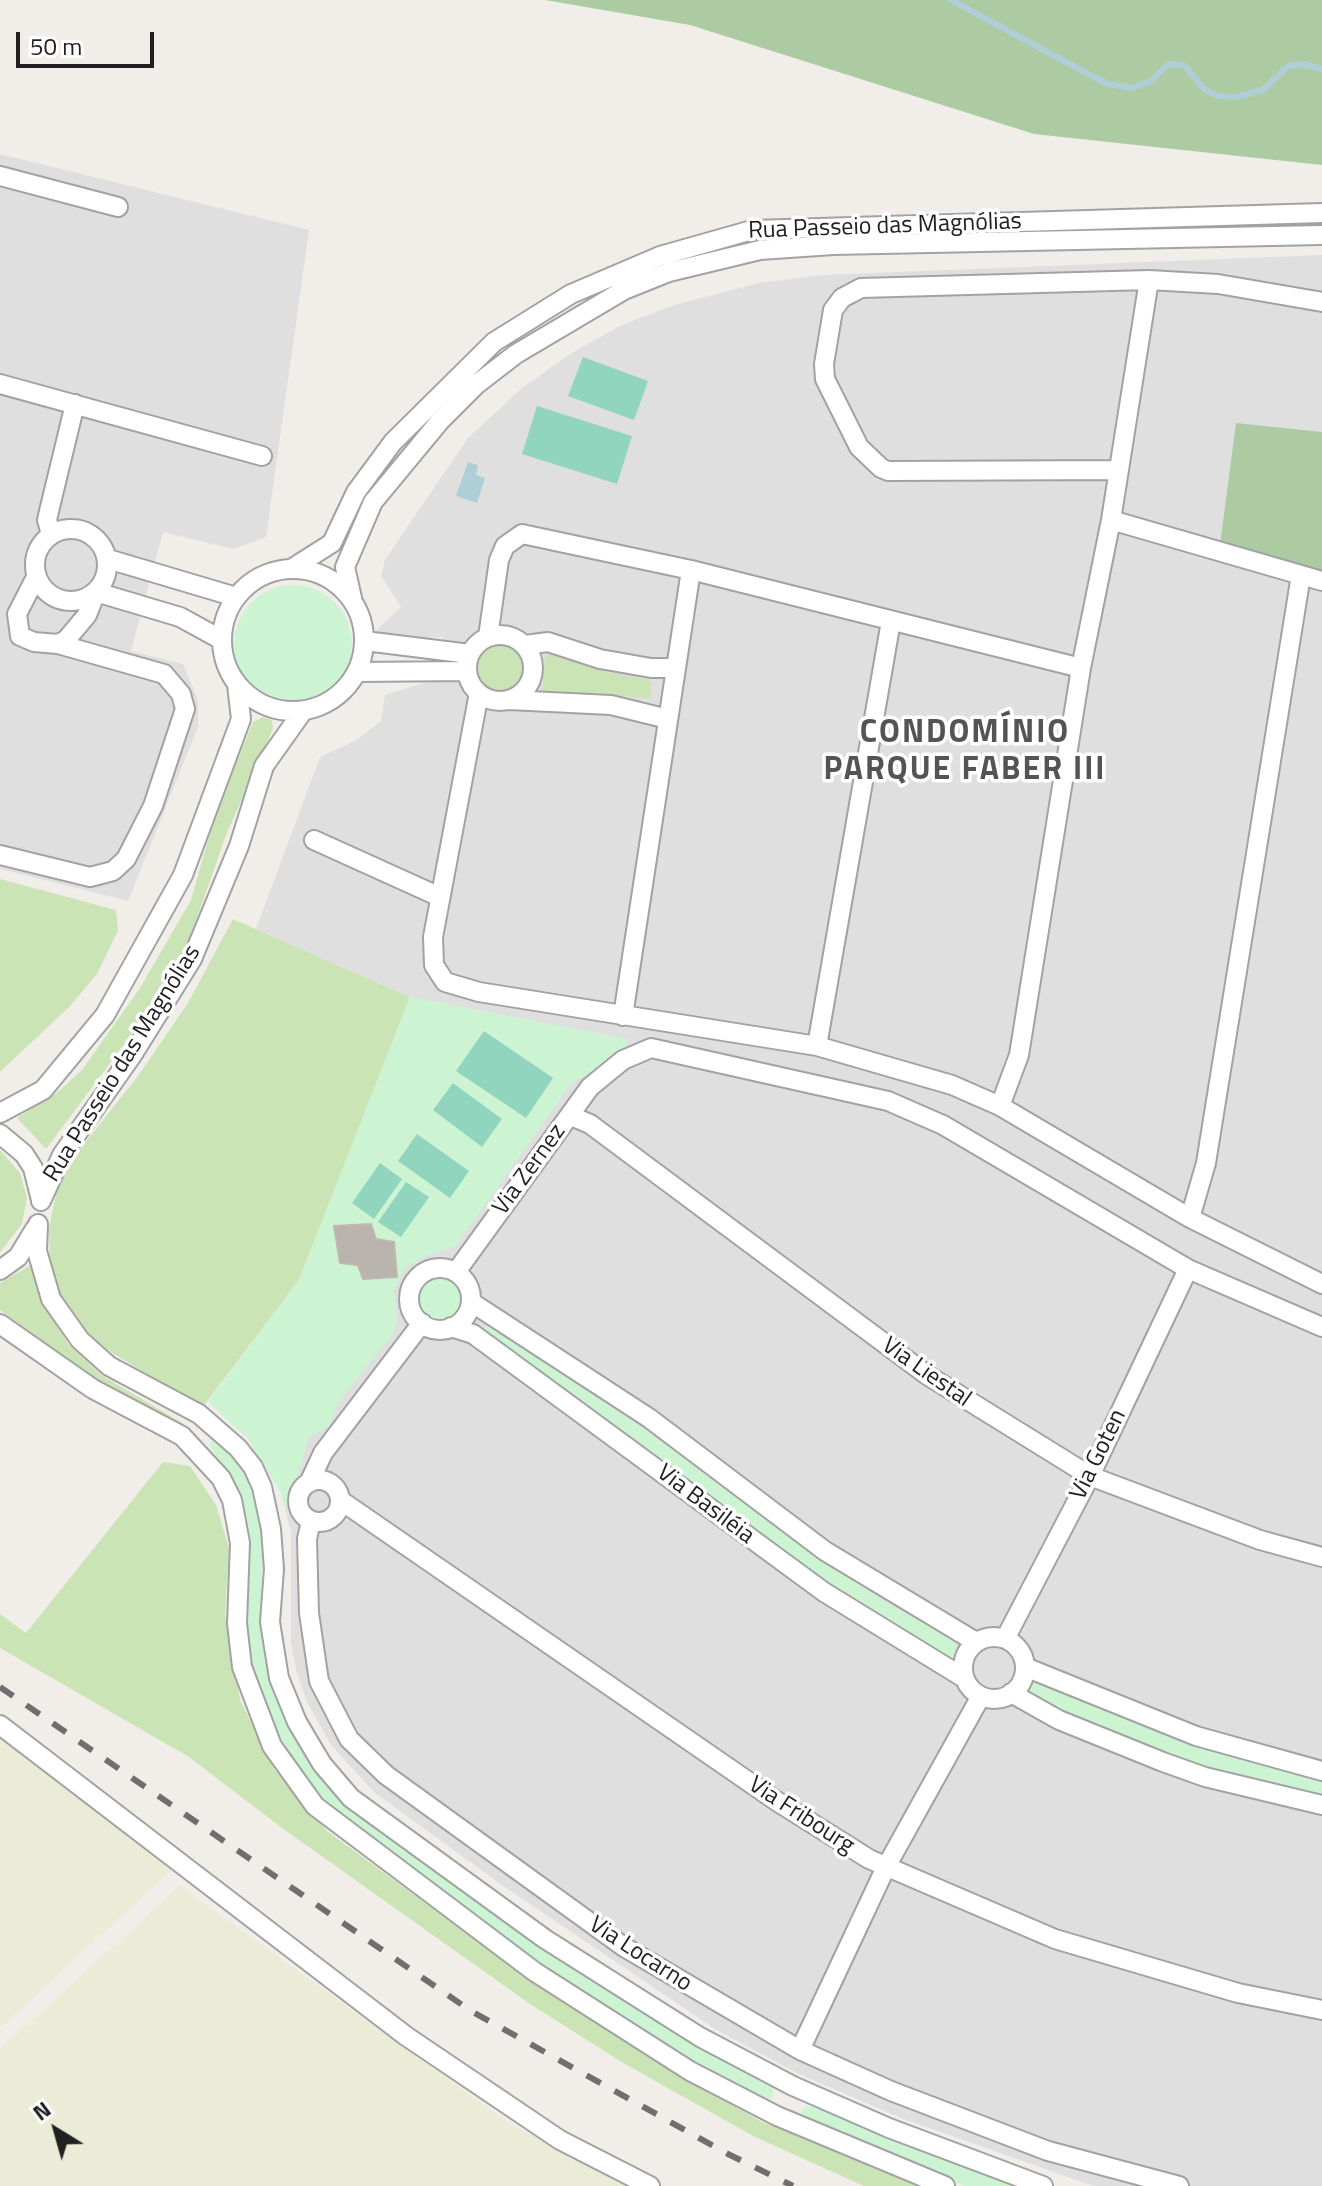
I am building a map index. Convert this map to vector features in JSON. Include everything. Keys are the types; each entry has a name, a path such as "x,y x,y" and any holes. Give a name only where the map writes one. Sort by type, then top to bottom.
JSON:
{"street":[{"path":"0,176 118,207"},
{"name":"Rua Passeio das Magnólias","path":"236,597 251,583 270,573 291,569 332,543 356,492 393,442 494,342 571,294 660,256 752,230 1322,213"},
{"name":"Rua Passeio das Magnólias","path":"41,1201 62,1155 133,1054 192,959 239,846 264,766 303,711 335,698 357,672 365,641 345,567 373,502 440,421 477,384 516,354 613,295 669,272 760,250 833,245 1322,235"},
{"path":"1000,1106 1019,1055 1081,668 1111,520 1149,280"},
{"path":"1117,470 888,471 881,468 859,447 825,379 831,319 842,298 861,288 1149,280 1218,284 1322,302"},
{"path":"0,384 262,456"},
{"path":"51,534 47,520 75,404"},
{"path":"1111,520 1322,581"},
{"path":"62,529 86,531 96,538 108,559 104,582 86,599 62,601 42,588 36,577 36,553 51,534 62,529"},
{"path":"488,637 499,560 505,546 522,534 691,570 1081,668"},
{"path":"96,592 160,610 202,626 222,640 227,614 236,597 108,559"},
{"path":"291,569 314,572 335,582 352,598"},
{"path":"623,1016 691,570"},
{"path":"1190,1218 1206,1163 1301,575"},
{"path":"20,636 9,612 36,577"},
{"path":"160,610 159,595 170,577"},
{"path":"58,644 87,615 96,592"},
{"path":"817,1046 891,621"},
{"path":"0,631 164,674 181,694 185,709 153,806 126,859 113,871 90,877 0,855"},
{"path":"507,700 530,683 533,663 525,645 508,635 488,637 474,645 468,662 469,683 487,698 507,700 611,705 668,719"},
{"name":"Rua Passeio das Magnólias","path":"0,1113 43,1090 105,1015 175,889 241,719 237,685 224,657 222,640"},
{"path":"365,641 468,662"},
{"path":"525,645 548,642 600,659 651,668 676,668"},
{"path":"357,672 468,662"},
{"path":"237,685 267,706 303,711"},
{"path":"479,693 432,951 434,965 445,982 479,992 817,1046 952,1085 1000,1106 1190,1218 1322,1284"},
{"path":"314,840 440,897"},
{"name":"Via Zernez","path":"456,1272 590,1087 608,1071 651,1048 888,1101 943,1125 1188,1269 1322,1327"},
{"name":"Via Liestal","path":"571,1116 590,1124 927,1375 1090,1476 1260,1540 1322,1557"},
{"path":"0,1134 24,1154 33,1168 41,1201 37,1251 51,1299 80,1340 109,1366 199,1414 238,1448 262,1487 273,1549 270,1622 279,1678 297,1722 338,1784 365,1810 545,1939 700,2037 793,2086 938,2149 1043,2186"},
{"path":"0,1270 28,1245 38,1224"},
{"path":"432,1269 456,1272 468,1285 471,1302 465,1317 451,1327 436,1329 422,1323 409,1301 417,1278 432,1269"},
{"name":"Via Goten","path":"1005,1639 1090,1476 1188,1269"},
{"name":"Via Basiléia","path":"471,1302 649,1418 825,1551 976,1642"},
{"path":"309,1483 329,1483 340,1500 331,1518 311,1521 298,1506 299,1493 309,1483 323,1453 422,1323"},
{"path":"0,1324 93,1389 182,1436 221,1478 232,1500 240,1543 237,1623 242,1667 272,1746 315,1806 535,1972 690,2071 777,2116 945,2186"},
{"name":"Via Basiléia","path":"451,1327 485,1343 824,1592 964,1678"},
{"path":"182,1436 199,1414"},
{"name":"Via Fribourg","path":"340,1500 778,1802 886,1867 1055,1939 1238,1993 1322,2010"},
{"name":"Via Locarno","path":"311,1521 307,1539 313,1657 328,1703 349,1739 386,1775 624,1947 800,2050 891,2091 1048,2151 1179,2186"},
{"path":"992,1637 1005,1639 1020,1651 1025,1667 1019,1687 996,1699 981,1696 964,1678 964,1659 976,1642 992,1637"},
{"path":"1025,1667 1185,1732 1232,1748 1322,1771"},
{"path":"1011,1693 1087,1733 1191,1772 1322,1805"},
{"path":"800,2050 886,1867 981,1696"},
{"path":"0,1725 406,2036 560,2140 650,2186"},
{"path":"777,2116 793,2086"}],"shaded area":[{"path":"0,154 309,230 266,537 233,549 163,532 152,572 131,651 183,664 198,700 198,727 128,901 0,869"},
{"path":"1322,255 1322,2186 1093,2186 901,2118 797,2073 715,2029 499,1883 375,1793 331,1745 307,1702 291,1644 291,1532 281,1493 248,1439 208,1402 299,1280 410,997 256,929 320,757 355,741 381,721 385,695 464,671 439,666 443,637 365,641 401,607 381,576 385,560 468,438 522,388 570,354 620,326 674,305 759,283 823,275"}],"green space":[{"path":"545,0 1322,0 1322,165 1034,134 690,25"},
{"path":"583,357 648,381 634,420 568,396"},
{"path":"537,406 632,436 617,484 522,454"},
{"path":"1236,423 1322,432 1322,576 1220,545"},
{"path":"293,585 316,589 335,602 348,621 352,644 348,667 335,686 316,699 293,703 270,699 251,686 238,667 234,644 238,621 251,602 270,589"},
{"path":"499,643 517,650 524,668 517,686 499,693 481,686 474,668 481,650"},
{"path":"549,654 607,672 649,680 652,684 650,699 599,693 542,694 545,657"},
{"path":"263,717 272,720 273,729 226,835 185,952 149,1011 46,1149 17,1118 59,1091 82,1070 140,988 191,900 217,808 253,722"},
{"path":"0,879 116,910 118,931 97,974 69,1007 0,1072"},
{"path":"233,919 410,997 299,1280 202,1408 108,1350 74,1320 57,1294 50,1269 49,1229 57,1188 76,1154 138,1076 188,1003"},
{"path":"410,997 629,1039 614,1059 571,1084 456,1246 421,1258 405,1268 394,1291 397,1321 393,1334 339,1401 329,1427 308,1438 288,1515 281,1493 248,1439 208,1402 299,1280"},
{"path":"484,1031 553,1078 526,1118 456,1071"},
{"path":"453,1083 502,1119 482,1147 433,1110"},
{"path":"417,1134 469,1171 450,1198 398,1161"},
{"path":"0,1150 20,1173 27,1198 22,1224 0,1252"},
{"path":"380,1163 402,1179 374,1219 352,1203"},
{"path":"406,1182 429,1197 401,1237 378,1222"},
{"path":"29,1266 34,1269 42,1302 69,1345 101,1375 184,1424 180,1429 114,1393 0,1310 0,1283"},
{"path":"438,1274 456,1281 463,1299 456,1317 438,1324 420,1317 413,1299 420,1281"},
{"path":"495,1319 800,1544 886,1602 953,1639 957,1664 950,1665 787,1557 484,1331 487,1320"},
{"path":"216,1437 245,1473 259,1512 263,1530 261,1628 273,1693 288,1727 318,1773 543,1947 628,2003 773,2088 772,2097 765,2100 701,2066 539,1964 324,1805 277,1738 252,1670 246,1629 247,1528 234,1486 209,1445"},
{"path":"163,1462 190,1466 216,1505 229,1548 225,1614 240,1700 274,1769 327,1831 527,1978 687,2079 762,2122 923,2186 864,2186 755,2137 625,2064 530,2004 282,1828 189,1757 0,1648 0,1614 26,1633"},
{"path":"1036,1681 1186,1740 1322,1777 1322,1803 1211,1774 1096,1728 1031,1695 1030,1688"},
{"path":"0,1727 180,1862 0,2028"},
{"path":"180,1886 507,2122 631,2186 0,2186 0,2049"},
{"path":"804,2107 813,2107 1011,2186 965,2186 888,2157 803,2118 801,2112"}],"water":[{"path":"468,462 478,465 476,475 485,478 477,503 456,496"}],"building":[{"path":"371,1224 376,1239 394,1242 397,1277 363,1279 358,1265 340,1263 334,1226"}],"waterway":[{"path":"951,0 1107,84 1131,88 1149,82 1169,64 1184,65 1204,89 1218,96 1237,97 1263,90 1288,66 1303,64 1322,69"}],"railway":[{"path":"0,1687 471,2011 728,2154 793,2186"}],"district":[{"name":"CONDOMÍNIO PARQUE FABER III","path":"965,752"}]}
